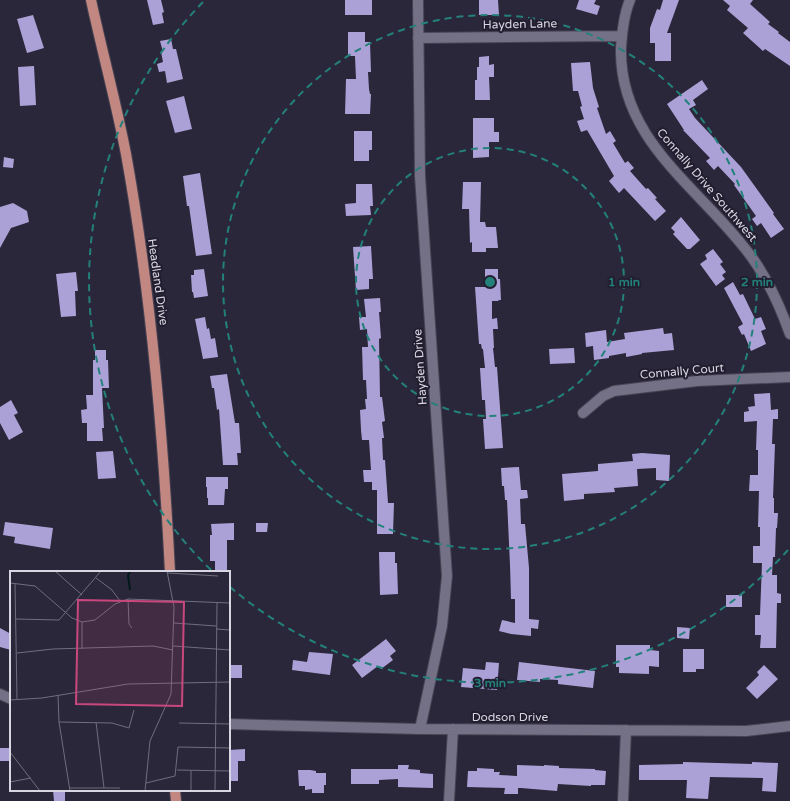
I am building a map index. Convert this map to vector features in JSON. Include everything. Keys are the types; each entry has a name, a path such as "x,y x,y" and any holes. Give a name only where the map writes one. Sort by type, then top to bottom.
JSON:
{"main road":[{"name":"Headland Drive","path":"91,0 126,153 146,286 158,391 166,490 170,571"}],"street":[{"name":"Hayden Drive","path":"418,0 420,176 447,576 442,626 420,729"},
{"name":"Connally Drive Southwest","path":"630,0 621,36 621,60 624,83 631,106 641,127 658,151 744,246 787,313 790,334"},
{"name":"Hayden Lane","path":"418,38 621,36"},
{"name":"Connally Court","path":"583,413 602,396 614,391 697,381 790,377"},
{"path":"0,694 10,699"},
{"name":"Dodson Drive","path":"230,724 420,729 746,731 790,726"},
{"path":"449,801 453,729"},
{"path":"623,801 626,730"}],"building":[{"path":"147,0 161,0 164,12 162,13 164,23 153,25"},
{"path":"345,0 372,0 372,15 345,15"},
{"path":"479,0 498,0 499,15 479,15"},
{"path":"579,0 596,0 594,4 600,6 597,15 576,9"},
{"path":"663,0 679,0 667,33 671,33 671,61 655,61 655,43 650,43 650,28 657,9 660,10"},
{"path":"723,0 753,0 750,4 770,22 768,24 790,42 790,66 765,49 763,51 743,33 748,28 727,10 730,6"},
{"path":"33,15 44,48 27,53 17,19"},
{"path":"348,32 365,32 365,42 370,42 371,72 368,72 369,89 371,94 370,114 345,114 346,79 356,79 355,56 348,56"},
{"path":"171,39 173,49 176,49 183,79 167,83 165,71 159,72 157,64 163,62 161,52 163,52 160,41"},
{"path":"489,56 489,65 494,64 494,77 489,77 490,100 475,100 475,80 477,80 479,57"},
{"path":"590,62 593,88 599,107 597,108 606,134 610,131 616,141 613,143 625,163 628,161 634,168 630,171 646,189 648,188 657,198 655,199 666,211 655,221 624,188 619,193 609,181 614,176 587,130 581,132 577,121 584,119 580,107 582,106 578,91 573,91 571,63"},
{"path":"34,66 36,105 20,106 18,67"},
{"path":"702,80 708,89 693,100 696,105 689,109 695,118 741,167 774,213 773,214 784,229 771,238 761,223 757,226 752,219 756,216 734,185 735,184 718,166 714,170 706,161 710,158 683,130 667,104"},
{"path":"184,96 192,129 175,133 166,101"},
{"path":"473,118 494,118 494,132 499,132 499,142 489,142 489,157 473,158"},
{"path":"354,131 372,131 372,150 369,150 369,161 354,161"},
{"path":"4,157 14,159 13,168 3,167"},
{"path":"200,173 212,254 196,256 183,176"},
{"path":"463,182 481,182 480,222 485,222 486,227 496,227 498,248 486,248 486,252 472,252 472,242 470,243 469,209 462,209"},
{"path":"356,184 372,184 373,206 370,206 371,215 346,216 345,204 356,203"},
{"path":"13,203 27,211 29,222 11,228 0,248 0,207"},
{"path":"681,217 700,240 690,249 687,249 673,234 675,232 671,228"},
{"path":"371,246 373,279 369,279 369,289 356,290 353,247"},
{"path":"713,249 723,262 720,264 726,272 722,275 725,279 716,286 700,264 707,259 705,255"},
{"path":"204,269 208,296 194,298 192,292 191,275 194,275 194,270"},
{"path":"485,269 498,269 498,279 500,279 501,300 492,301 492,319 497,318 498,329 493,329 493,348 495,367 497,367 503,448 485,449 483,419 486,419 485,400 482,400 480,368 485,368 483,349 481,344 479,344 475,287 485,287"},
{"path":"76,272 78,291 75,291 76,316 61,317 56,274"},
{"path":"733,282 740,295 743,294 755,319 761,317 766,329 761,331 766,344 751,351 744,334 742,335 738,327 743,324 724,288"},
{"path":"380,298 380,397 382,397 385,421 382,422 384,438 382,438 383,460 385,460 388,503 394,503 393,534 377,534 377,490 372,490 372,482 364,482 363,470 371,470 369,440 362,440 360,410 366,409 365,399 367,399 366,380 363,380 362,347 368,347 367,329 360,330 359,317 366,317 364,299"},
{"path":"205,317 207,329 209,328 211,339 215,338 218,357 203,359 195,319"},
{"path":"663,328 664,334 672,333 674,350 642,353 626,357 626,353 609,356 609,358 594,360 593,346 586,347 585,333 606,330 607,342 625,339 624,333"},
{"path":"574,348 575,363 550,364 549,349"},
{"path":"95,350 106,350 106,360 108,360 109,388 102,388 104,428 102,428 103,441 87,441 87,423 82,423 81,410 87,409 86,395 93,395 93,360 95,360"},
{"path":"227,374 235,423 239,423 241,453 237,453 238,465 223,465 219,409 217,410 214,388 212,388 210,376"},
{"path":"770,393 771,410 778,409 778,419 773,419 772,444 775,444 773,498 774,513 778,513 775,557 773,557 772,575 777,575 777,593 781,594 781,603 777,603 776,648 760,648 761,635 755,635 755,615 760,615 762,563 753,563 753,546 760,546 760,527 758,527 759,491 749,491 750,475 758,475 758,450 756,450 757,421 744,422 744,412 749,411 748,407 755,406 754,394"},
{"path":"11,400 18,413 14,415 23,432 9,440 0,423 0,407"},
{"path":"113,451 116,478 98,479 96,452"},
{"path":"642,453 670,455 669,481 656,480 656,468 637,469 638,486 614,488 615,492 584,494 584,499 564,501 562,474 598,471 598,464 633,461 632,454"},
{"path":"519,467 521,490 527,490 528,498 520,499 521,524 525,524 529,568 529,619 539,620 538,629 531,628 531,636 499,631 502,620 515,623 515,599 511,599 507,500 505,500 504,486 502,486 501,468"},
{"path":"206,477 228,477 228,489 225,489 224,505 208,505"},
{"path":"5,522 53,528 50,549 14,543 15,537 3,535"},
{"path":"234,523 234,540 227,540 227,571 215,571 215,561 210,561 210,535 212,535 211,524"},
{"path":"256,523 268,523 267,532 256,532"},
{"path":"379,552 395,552 395,563 397,563 398,594 380,595"},
{"path":"726,595 742,595 742,607 726,607"},
{"path":"677,627 690,628 689,639 677,638"},
{"path":"0,628 10,633 10,650 0,647"},
{"path":"386,639 396,651 390,656 393,660 381,669 378,666 362,678 352,665"},
{"path":"616,645 650,645 650,650 659,651 659,667 649,666 649,674 619,673 619,667 616,667"},
{"path":"683,649 704,649 704,669 696,669 696,672 683,672"},
{"path":"309,652 333,654 330,675 292,670 293,660 307,662"},
{"path":"486,662 499,663 497,690 461,687 463,668 485,670"},
{"path":"519,662 595,671 593,688 558,684 558,680 540,679 540,682 517,680"},
{"path":"230,665 242,665 242,678 230,678"},
{"path":"764,665 778,679 757,699 746,688 759,675 757,672"},
{"path":"0,748 10,748 10,761 0,761"},
{"path":"245,749 245,761 238,761 238,781 230,781 230,750"},
{"path":"683,762 752,764 752,762 778,763 776,792 762,791 763,778 710,777 708,799 686,798 687,780 639,780 639,765 683,764"},
{"path":"398,765 409,765 408,769 420,770 420,773 433,774 433,788 398,787 398,779 379,780 379,784 351,784 351,769 398,769"},
{"path":"517,765 559,766 559,768 595,769 606,771 605,785 591,786 558,784 557,791 518,788 518,794 504,794 505,788 467,787 468,771 477,771 477,768 494,769 494,772 500,772 499,775 517,776"},
{"path":"298,770 310,770 316,771 316,773 326,773 324,793 312,793 312,789 305,790 305,786 299,786"},
{"path":"53,791 65,791 65,801 54,801"}]}
